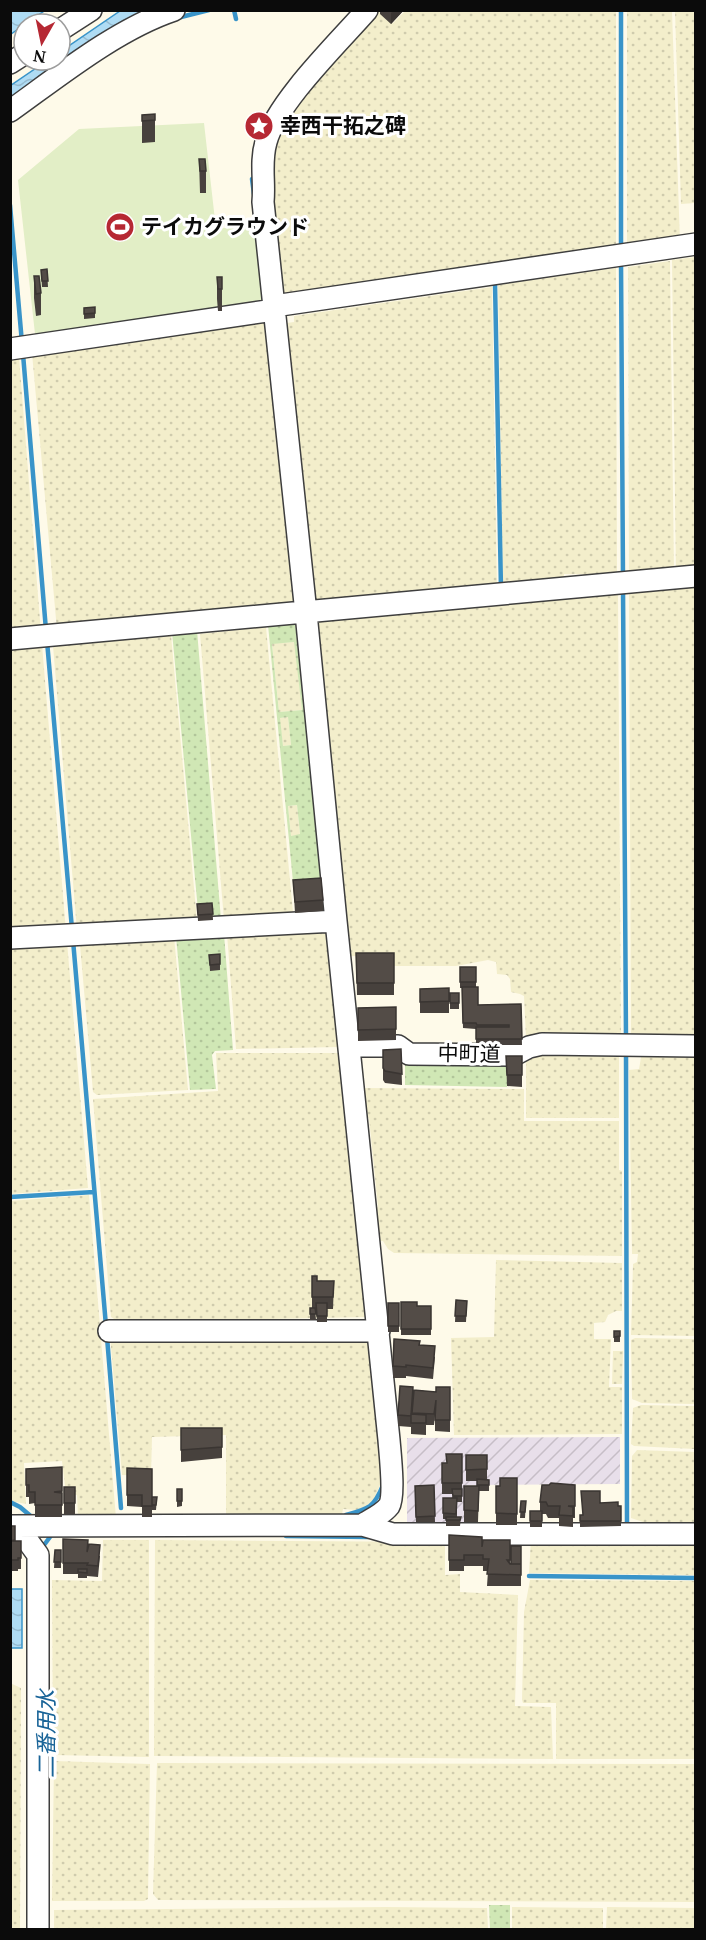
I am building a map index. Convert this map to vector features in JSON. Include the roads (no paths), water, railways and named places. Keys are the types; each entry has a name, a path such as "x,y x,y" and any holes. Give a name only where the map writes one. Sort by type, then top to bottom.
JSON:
{"street":[{"path":"72,22 91,10"},
{"path":"10,111 61,74 119,37 174,10"},
{"path":"362,1525 381,1514 390,1503 392,1479 390,1449 349,1046 330,921 263,202 263,158 266,140 279,114 296,91 367,10"},
{"path":"19,347 696,244"},
{"path":"10,639 696,576"},
{"path":"10,938 330,921"},
{"name":"中町道","path":"349,1046 398,1046 409,1054 514,1055 542,1044 696,1046"},
{"path":"109,1331 379,1331"},
{"path":"14,1526 362,1525 393,1534 696,1534"},
{"path":"14,1526 38,1555 38,1929"}],"water":[{"path":"11,10 44,10 43,12 12,12 11,34"},
{"path":"120,11 144,11 72,60 72,44"},
{"path":"30,72 55,72 11,102 10,86"},
{"path":"11,1589 22,1589 22,1648 11,1648"}],"waterway":[{"path":"177,18 209,10"},
{"path":"234,10 236,19"},
{"path":"621,10 621,250"},
{"path":"252,179 254,194"},
{"path":"10,205 22,343"},
{"path":"621,261 623,577"},
{"path":"495,283 501,589"},
{"path":"23,354 46,630"},
{"path":"623,588 626,1039"},
{"path":"47,641 72,929"},
{"path":"73,940 106,1326"},
{"path":"626,1050 627,1526"},
{"path":"10,1197 94,1192"},
{"path":"107,1337 121,1508"},
{"path":"346,1515 360,1511 373,1503 383,1485"},
{"path":"10,1502 33,1518"},
{"path":"44,1545 53,1533"},
{"path":"286,1536 368,1537"},
{"path":"529,1576 696,1578"}],"place":[{"name":"幸西干拓之碑","path":"259,126"},
{"name":"テイカグラウンド","path":"120,227"}],"water label":[{"name":"二番用水","path":"46,1734"}]}
